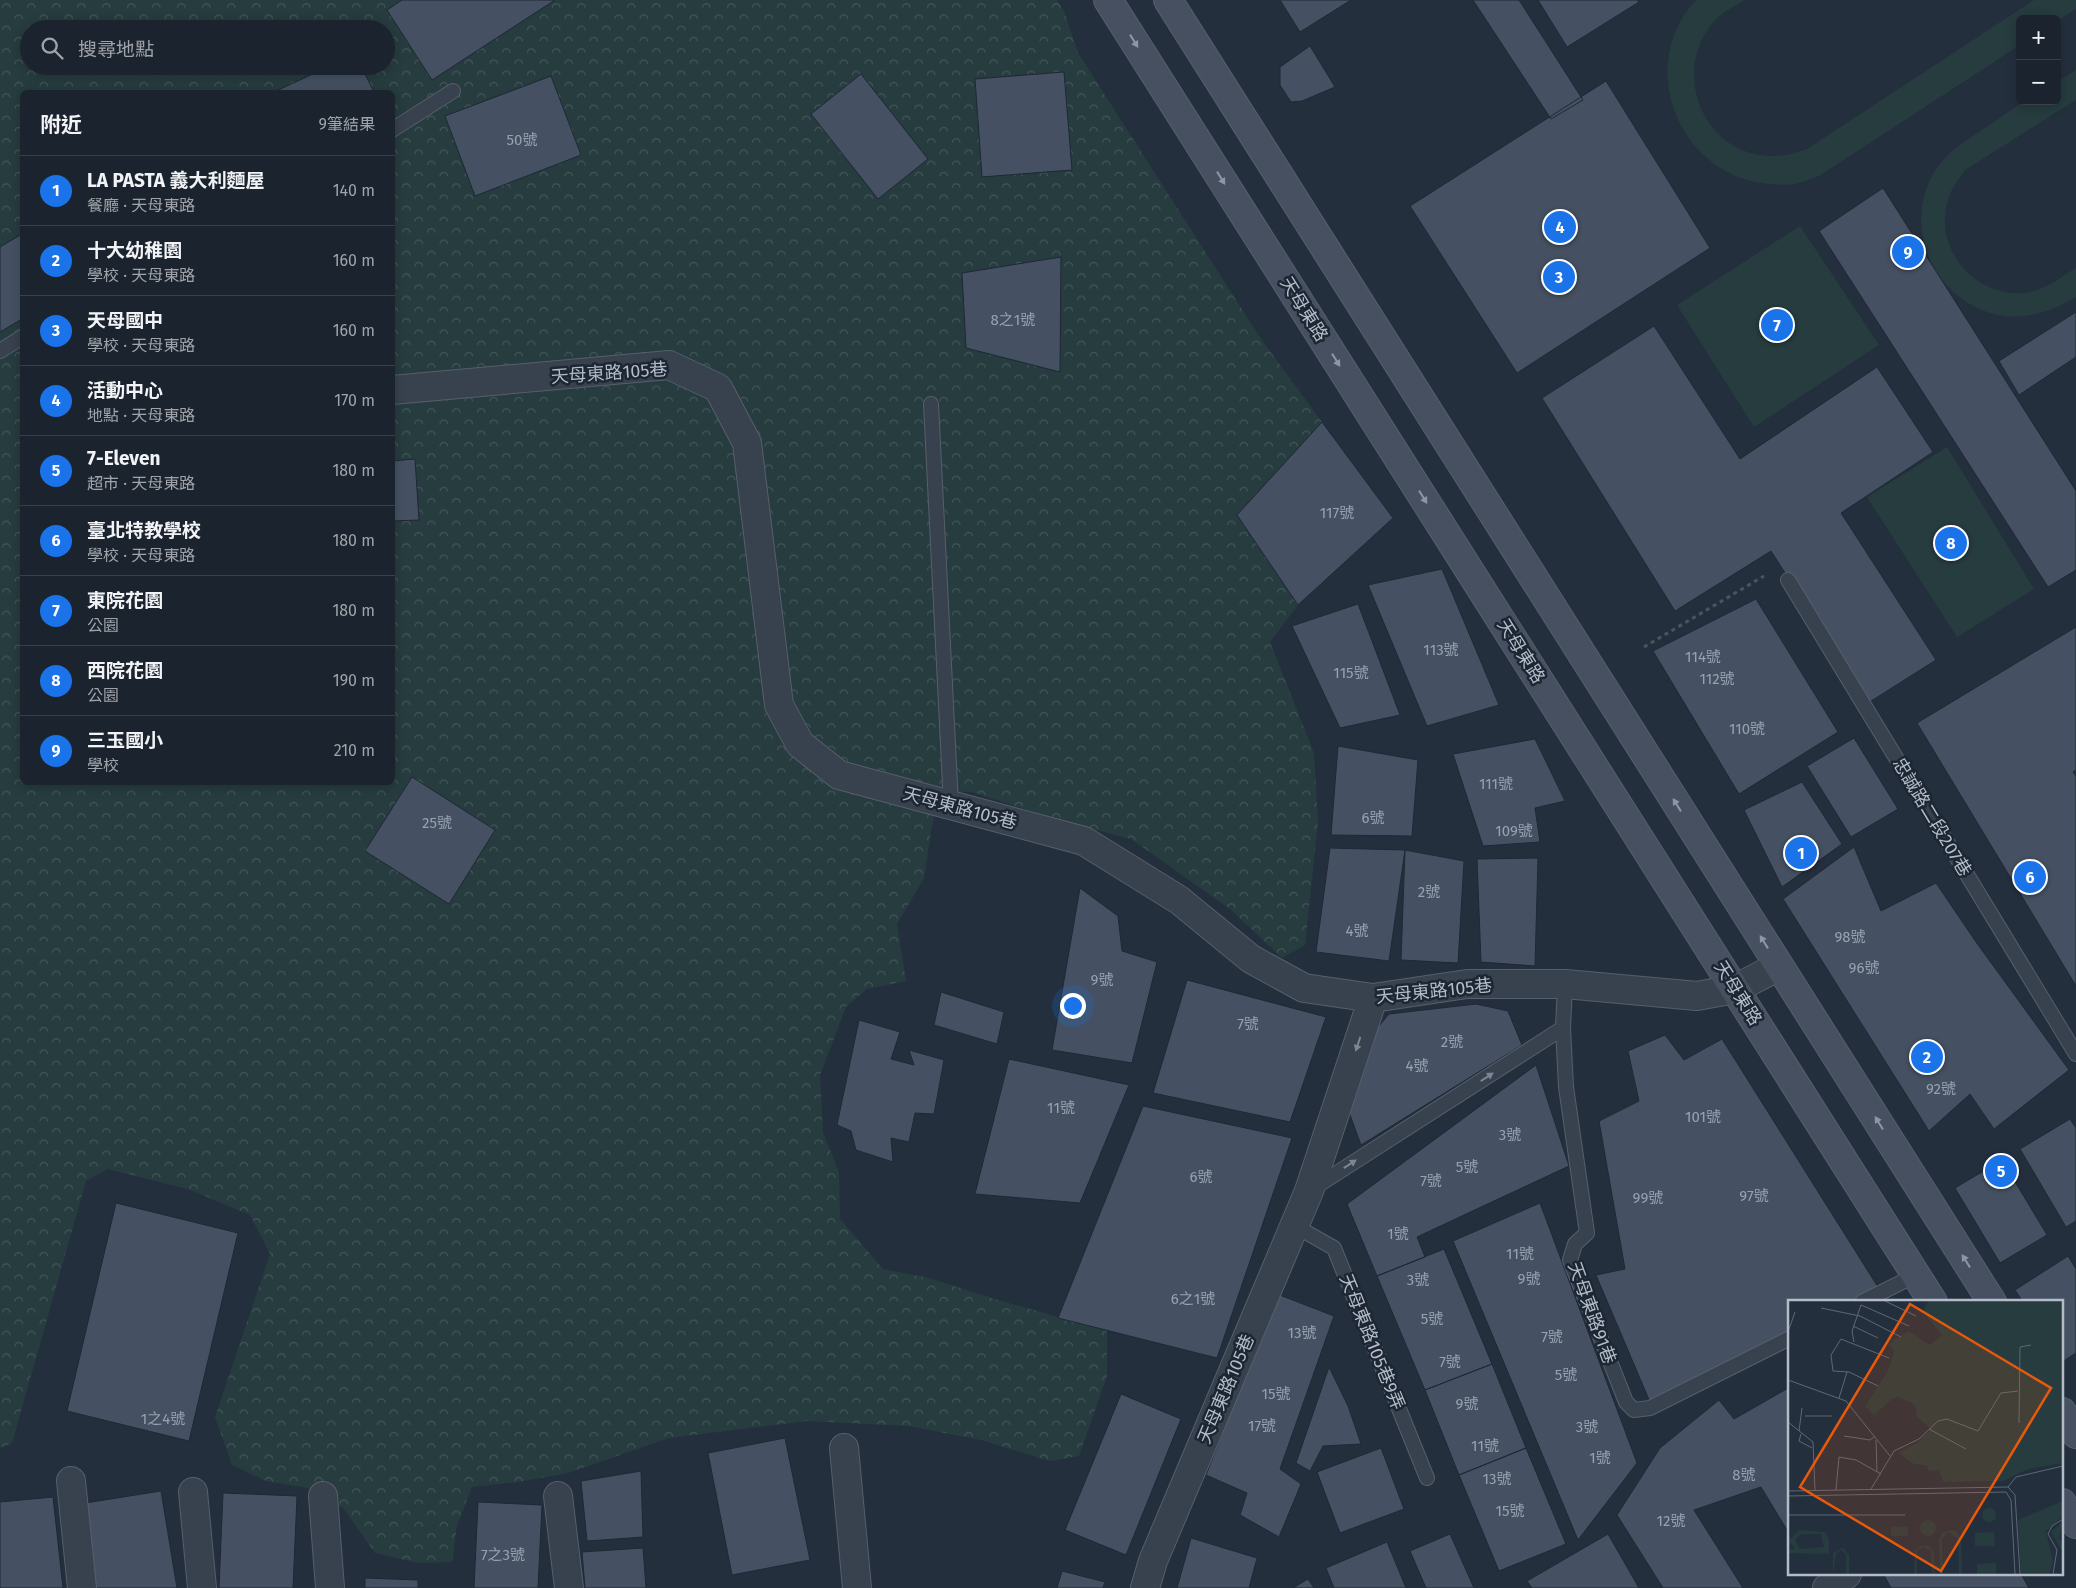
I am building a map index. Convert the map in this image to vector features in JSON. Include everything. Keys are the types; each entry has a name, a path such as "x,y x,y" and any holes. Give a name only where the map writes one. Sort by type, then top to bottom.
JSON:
{"street":[{"name":"天母東路","path":"1108,0 1932,1300"},
{"path":"1168,0 1991,1300"},
{"name":"天母東路105巷","path":"395,390 669,365 718,388 747,443 779,705 800,744 838,775 1084,841 1179,900 1251,959 1304,988 1373,998 1467,984 1565,984 1697,996 1735,989 1779,966"},
{"name":"天母東路105巷","path":"1145,1588 1153,1561 1309,1191 1373,998"},
{"path":"2064,1415 2076,1434"},
{"path":"844,1448 857,1588"},
{"path":"71,1481 82,1588"},
{"path":"193,1492 202,1588"},
{"path":"323,1496 330,1588"},
{"path":"558,1496 569,1588"},
{"path":"2064,1506 2076,1524"},
{"path":"1826,1588 1844,1576"}],"lane":[{"path":"395,128 452,91"},
{"path":"0,351 20,338"},
{"path":"931,404 951,805"},
{"name":"忠誠路二段207巷","path":"1788,580 2076,1054"},
{"name":"天母東路91巷","path":"1565,984 1563,1028 1566,1087 1587,1233 1575,1244 1570,1260 1626,1402 1634,1410 1650,1408 1788,1339"},
{"path":"1309,1191 1563,1028"},
{"name":"天母東路105巷9弄","path":"1295,1226 1334,1248 1427,1478"},
{"path":"1866,1300 1916,1275"}],"path":[{"path":"1644,647 1781,566 1788,580"}],"green space":[{"path":"0,0 1057,0 1064,11 1078,53 1261,339 1322,422 1298,605 1270,642 1314,753 1318,823 1305,945 1282,958 1230,909 1131,839 1058,820 972,792 940,791 932,826 924,878 897,924 906,981 867,989 846,1007 820,1075 823,1133 839,1172 840,1219 883,1269 929,1278 1107,1331 1107,1376 1079,1456 1050,1461 981,1440 909,1426 807,1421 669,1438 568,1473 518,1482 472,1487 457,1525 452,1562 418,1563 375,1553 343,1508 308,1488 266,1481 232,1465 215,1417 270,1254 250,1215 188,1189 108,1169 86,1181 12,1443 0,1448"},
{"path":"1696,0 1745,0 1716,19 1702,39 1695,62 1695,84 1700,106 1711,126 1728,142 1748,152 1773,156 1807,149 2034,0 2076,0 2076,9 2061,18 2061,15 2016,15 2016,48 1819,176 1789,185 1756,182 1728,172 1704,155 1686,133 1674,108 1668,80 1669,52 1679,25"},
{"path":"2076,70 2076,100 1965,170 1949,196 1945,218 1952,252 1974,278 1989,287 2006,292 2024,293 2045,287 2076,268 2076,297 2050,310 2032,315 2014,317 1981,310 1961,298 1945,283 1932,264 1924,243 1921,221 1924,198 1936,169 1954,150 1967,140 2020,105 2061,105 2061,79"},
{"path":"1800,226 1879,345 1754,427 1677,305"},
{"path":"1947,447 2034,589 1957,637 1867,497"}],"building":[{"path":"402,0 555,0 432,80 387,10"},
{"path":"1280,0 1351,0 1300,32"},
{"path":"1473,0 1519,0 1583,100 1551,119"},
{"path":"1538,0 1637,0 1639,2 1567,47"},
{"path":"1310,46 1335,87 1302,101 1291,102 1280,85 1280,67"},
{"path":"1064,72 1072,170 982,177 975,79"},
{"path":"861,74 928,159 878,199 811,114"},
{"path":"311,75 366,75 373,90 278,90"},
{"path":"551,76 581,155 475,196 445,116"},
{"path":"1606,81 1710,248 1517,373 1410,206"},
{"path":"1883,188 2076,491 2076,570 2048,587 1819,231"},
{"path":"20,235 20,320 0,332 0,247"},
{"path":"1061,257 1060,372 966,348 962,273"},
{"path":"2076,312 2076,357 2019,395 1999,361"},
{"path":"1654,326 1740,459 1877,367 1933,452 1841,513 1936,660 1868,703 1771,551 1675,611 1542,398"},
{"path":"1322,422 1393,518 1298,605 1237,515"},
{"path":"415,459 419,520 395,521 395,461"},
{"path":"1442,569 1499,705 1427,726 1368,585"},
{"path":"1756,599 1838,732 1739,794 1653,651"},
{"path":"1358,604 1400,715 1340,728 1292,626"},
{"path":"2076,627 2076,770 2073,772 2076,776 2076,986 1917,723"},
{"path":"1854,738 1898,809 1851,837 1807,766"},
{"path":"1535,739 1565,801 1535,808 1540,842 1483,846 1453,754"},
{"path":"1338,746 1418,760 1412,836 1331,835"},
{"path":"412,777 495,830 449,904 365,851"},
{"path":"1802,782 1842,844 1782,887 1744,810"},
{"path":"1854,847 1881,911 1936,883 1976,942 2069,1070 1994,1129 1970,1094 1929,1131 1783,899"},
{"path":"1330,848 1405,850 1389,961 1316,952"},
{"path":"1405,850 1464,861 1458,963 1401,960"},
{"path":"1538,858 1535,966 1481,962 1477,859"},
{"path":"1080,888 1118,916 1122,951 1157,962 1132,1063 1052,1050"},
{"path":"1187,980 1326,1017 1290,1122 1153,1093"},
{"path":"941,992 1004,1012 997,1044 934,1025"},
{"path":"1476,1004 1508,1011 1522,1045 1361,1145 1346,1104 1364,1044 1389,1014"},
{"path":"859,1020 900,1032 891,1059 914,1065 909,1050 944,1060 934,1114 915,1113 909,1142 891,1138 893,1162 856,1150 851,1131 837,1125"},
{"path":"1665,1035 1684,1060 1722,1039 1878,1287 1854,1300 1788,1300 1788,1333 1650,1402 1596,1275 1625,1269 1599,1121 1639,1101 1628,1051"},
{"path":"1009,1059 1129,1085 1080,1203 975,1194"},
{"path":"1536,1065 1569,1166 1417,1237 1425,1257 1377,1276 1347,1204"},
{"path":"1143,1106 1292,1138 1217,1358 1058,1318"},
{"path":"2070,1119 2076,1128 2076,1221 2066,1227 2020,1149"},
{"path":"2002,1160 2047,1235 2000,1263 1955,1188"},
{"path":"116,1203 238,1233 189,1441 67,1411"},
{"path":"1540,1203 1637,1463 1578,1540 1453,1241"},
{"path":"1444,1249 1492,1364 1425,1390 1377,1276"},
{"path":"2068,1256 2076,1269 2076,1353 2064,1361 2064,1300 2022,1300 2015,1290"},
{"path":"1277,1294 1334,1316 1280,1469 1301,1484 1279,1537 1240,1515 1247,1493 1206,1475"},
{"path":"1492,1364 1526,1448 1459,1475 1425,1390"},
{"path":"1329,1367 1348,1406 1361,1444 1323,1446 1310,1471 1296,1463"},
{"path":"1788,1388 1788,1532 1761,1487 1694,1510 1743,1588 1663,1588 1617,1515 1660,1448 1719,1400 1734,1419"},
{"path":"1121,1394 1181,1419 1126,1555 1065,1530"},
{"path":"785,1438 810,1560 732,1575 708,1453"},
{"path":"1381,1448 1404,1509 1340,1533 1317,1472"},
{"path":"1526,1448 1566,1544 1499,1571 1459,1475"},
{"path":"641,1471 643,1537 587,1541 581,1481"},
{"path":"161,1491 177,1588 93,1588 79,1504"},
{"path":"223,1493 297,1496 293,1588 219,1588"},
{"path":"53,1497 63,1588 0,1588 0,1502"},
{"path":"478,1502 542,1505 538,1588 474,1588"},
{"path":"1450,1534 1474,1588 1426,1588 1410,1551"},
{"path":"1608,1534 1639,1588 1532,1588 1527,1581"},
{"path":"1191,1538 1257,1558 1249,1588 1177,1588"},
{"path":"1387,1542 1406,1588 1334,1588 1326,1568"},
{"path":"643,1548 646,1588 585,1588 582,1552"},
{"path":"1062,1571 1105,1582 1103,1588 1057,1588"},
{"path":"1885,1576 2022,1576 2029,1588 1891,1588"},
{"path":"365,1578 418,1580 418,1588 365,1588"},
{"path":"1308,1579 1314,1588 1293,1588"}],"place":[{"name":"活動中心","path":"1560,227"},
{"name":"三玉國小","path":"1908,252"},
{"name":"天母國中","path":"1559,277"},
{"name":"東院花園","path":"1777,325"},
{"name":"西院花園","path":"1951,543"},
{"name":"LA PASTA 義大利麵屋","path":"1801,853"},
{"name":"臺北特教學校","path":"2030,877"},
{"name":"十大幼稚園","path":"1927,1057"},
{"name":"7-Eleven","path":"2001,1171"}]}
